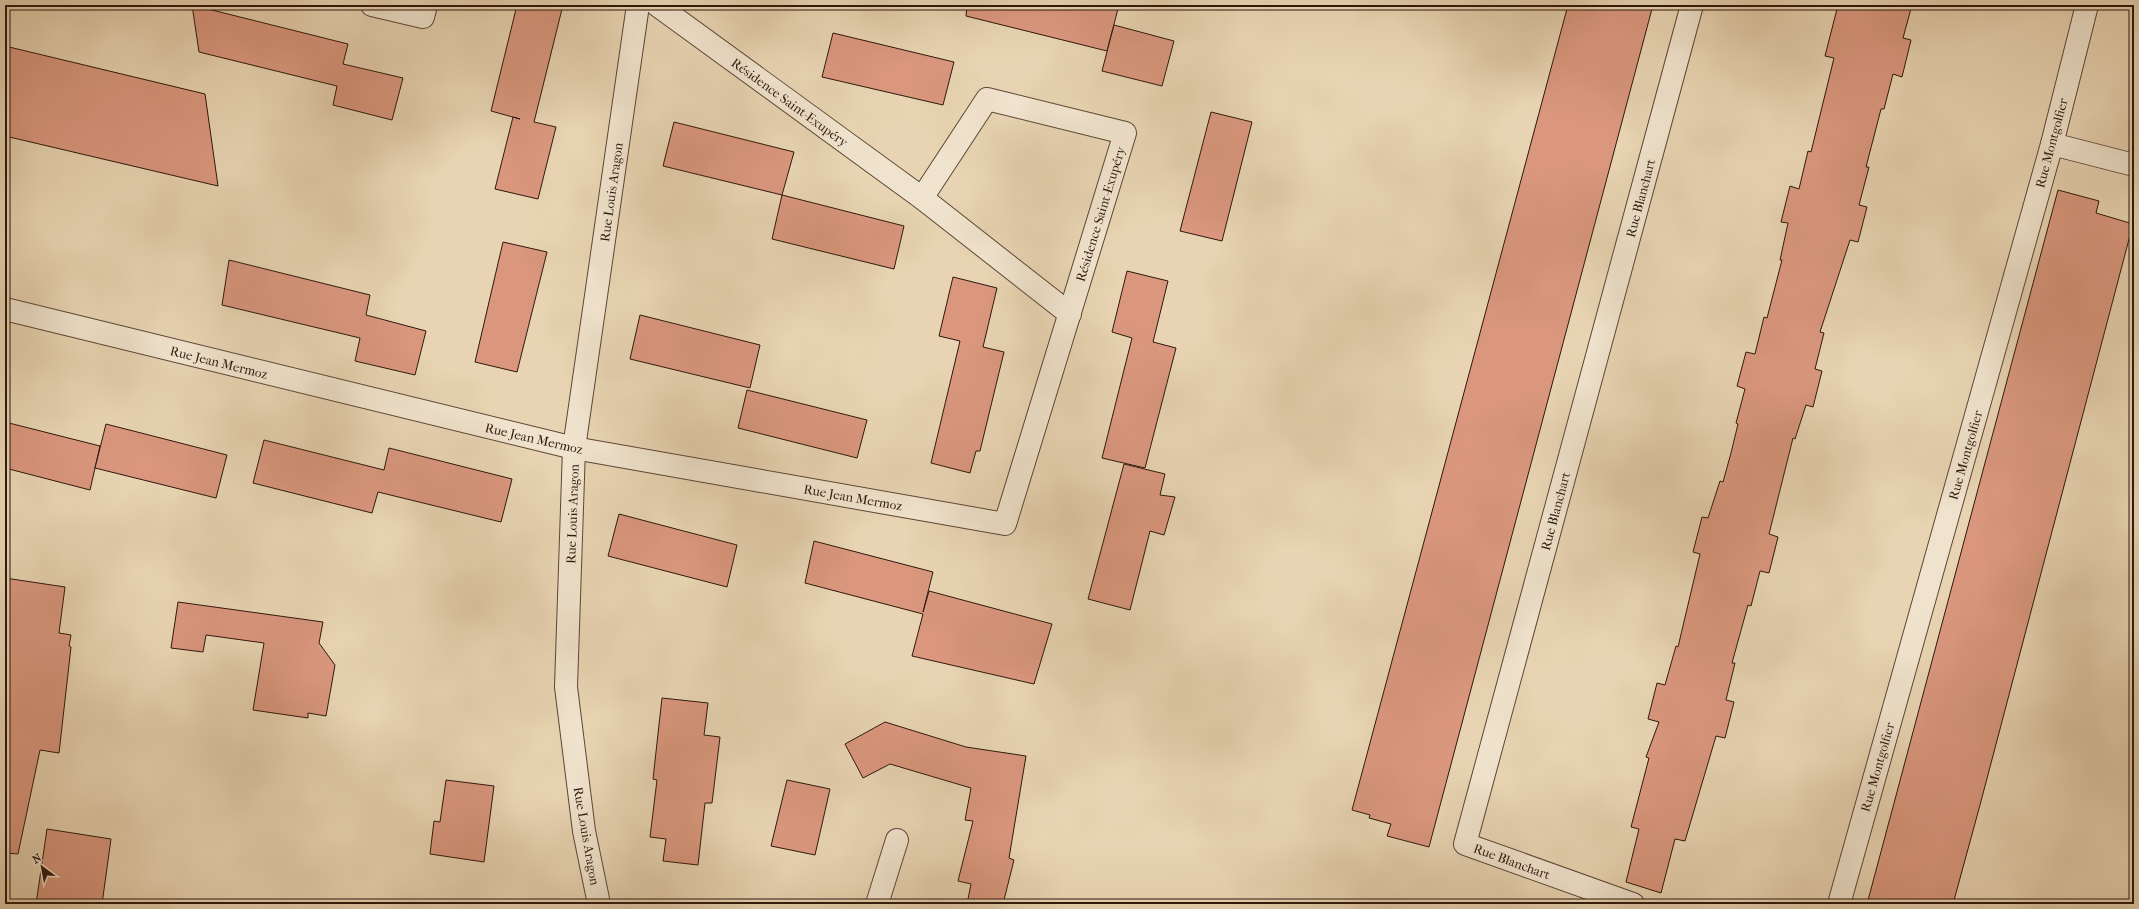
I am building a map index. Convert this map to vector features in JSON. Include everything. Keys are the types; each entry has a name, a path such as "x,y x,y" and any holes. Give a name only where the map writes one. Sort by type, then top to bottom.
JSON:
{"street":[{"path":"372,5 423,17 426,5"},
{"name":"Rue Louis Aragon","path":"599,904 584,831 566,687 574,448 638,5"},
{"name":"Résidence Saint-Exupéry","path":"658,5 922,198 1070,314"},
{"name":"Rue Blanchart","path":"1633,904 1464,844 1692,5"},
{"name":"Rue Montgolfier","path":"1839,904 2052,144 2087,5"},
{"name":"Résidence Saint-Exupéry","path":"922,198 987,99 1125,133 1024,462"},
{"path":"2052,144 2134,166"},
{"name":"Rue Jean Mermoz","path":"5,310 574,448 1006,524 1024,462"},
{"path":"877,904 897,840"}],"building":[{"path":"192,5 348,44 343,64 403,78 392,120 333,105 337,86 199,52"},
{"path":"517,5 563,5 534,122 556,127 538,199 495,189 513,117 491,111"},
{"path":"967,5 1119,5 1107,51 966,16"},
{"path":"1568,5 1653,5 1429,847 1387,836 1391,824 1369,818 1370,815 1352,810"},
{"path":"1838,5 1912,5 1903,38 1911,40 1902,77 1893,74 1884,109 1881,109 1866,167 1869,167 1859,205 1867,207 1858,242 1850,240 1820,332 1824,333 1815,369 1822,371 1813,407 1806,405 1795,439 1793,438 1769,534 1778,537 1769,573 1760,571 1751,606 1748,605 1732,663 1735,663 1726,700 1734,702 1725,738 1716,736 1685,841 1675,839 1661,893 1626,882 1639,829 1631,827 1649,758 1646,757 1659,722 1648,719 1657,683 1665,685 1676,646 1678,647 1700,554 1693,552 1702,517 1708,518 1720,481 1723,482 1731,453 1738,424 1736,423 1745,389 1737,386 1746,352 1755,354 1764,317 1767,318 1782,260 1780,260 1788,223 1781,222 1790,186 1799,189 1808,151 1811,152 1834,58 1825,56"},
{"path":"1114,25 1174,41 1162,86 1102,71"},
{"path":"833,33 954,62 943,105 822,77"},
{"path":"5,46 205,94 218,186 5,136"},
{"path":"1211,112 1252,122 1222,241 1180,231"},
{"path":"674,122 794,152 782,195 663,166"},
{"path":"2058,190 2099,201 2096,213 2133,224 1980,805 1953,904 1867,904"},
{"path":"782,195 904,226 894,269 772,239"},
{"path":"503,242 547,252 517,372 475,362"},
{"path":"229,260 370,295 366,315 426,331 415,375 355,361 360,338 222,305"},
{"path":"1127,271 1168,281 1153,342 1176,348 1145,468 1102,458 1132,338 1112,332"},
{"path":"953,277 997,288 983,347 1004,352 980,451 976,451 970,473 931,463 960,341 939,336"},
{"path":"640,315 760,345 750,388 630,359"},
{"path":"747,390 867,420 857,458 738,428"},
{"path":"5,422 100,446 90,490 5,468"},
{"path":"106,424 227,455 216,498 95,468"},
{"path":"264,440 384,470 389,448 512,479 501,522 378,492 372,513 253,483"},
{"path":"1124,464 1165,474 1160,495 1175,497 1164,535 1150,531 1130,610 1088,599"},
{"path":"619,514 737,545 727,587 608,556"},
{"path":"814,541 933,572 923,612 929,591 1052,624 1034,684 912,656 923,614 805,583"},
{"path":"5,578 65,587 59,633 71,635 69,646 71,647 59,753 40,750 18,854 5,853"},
{"path":"178,602 323,622 319,643 335,665 326,716 308,713 308,718 253,710 264,643 206,635 203,652 171,648"},
{"path":"662,698 708,703 704,735 720,737 712,803 705,803 698,865 663,861 666,839 650,837 657,780 653,779"},
{"path":"885,722 966,747 1026,756 1009,858 1014,860 1003,904 967,904 971,884 958,881 973,821 965,820 971,788 890,764 863,778 845,744"},
{"path":"446,780 494,786 484,862 430,854 434,821 440,822"},
{"path":"787,780 830,789 815,855 771,846"},
{"path":"47,829 111,839 102,904 36,904"}]}
